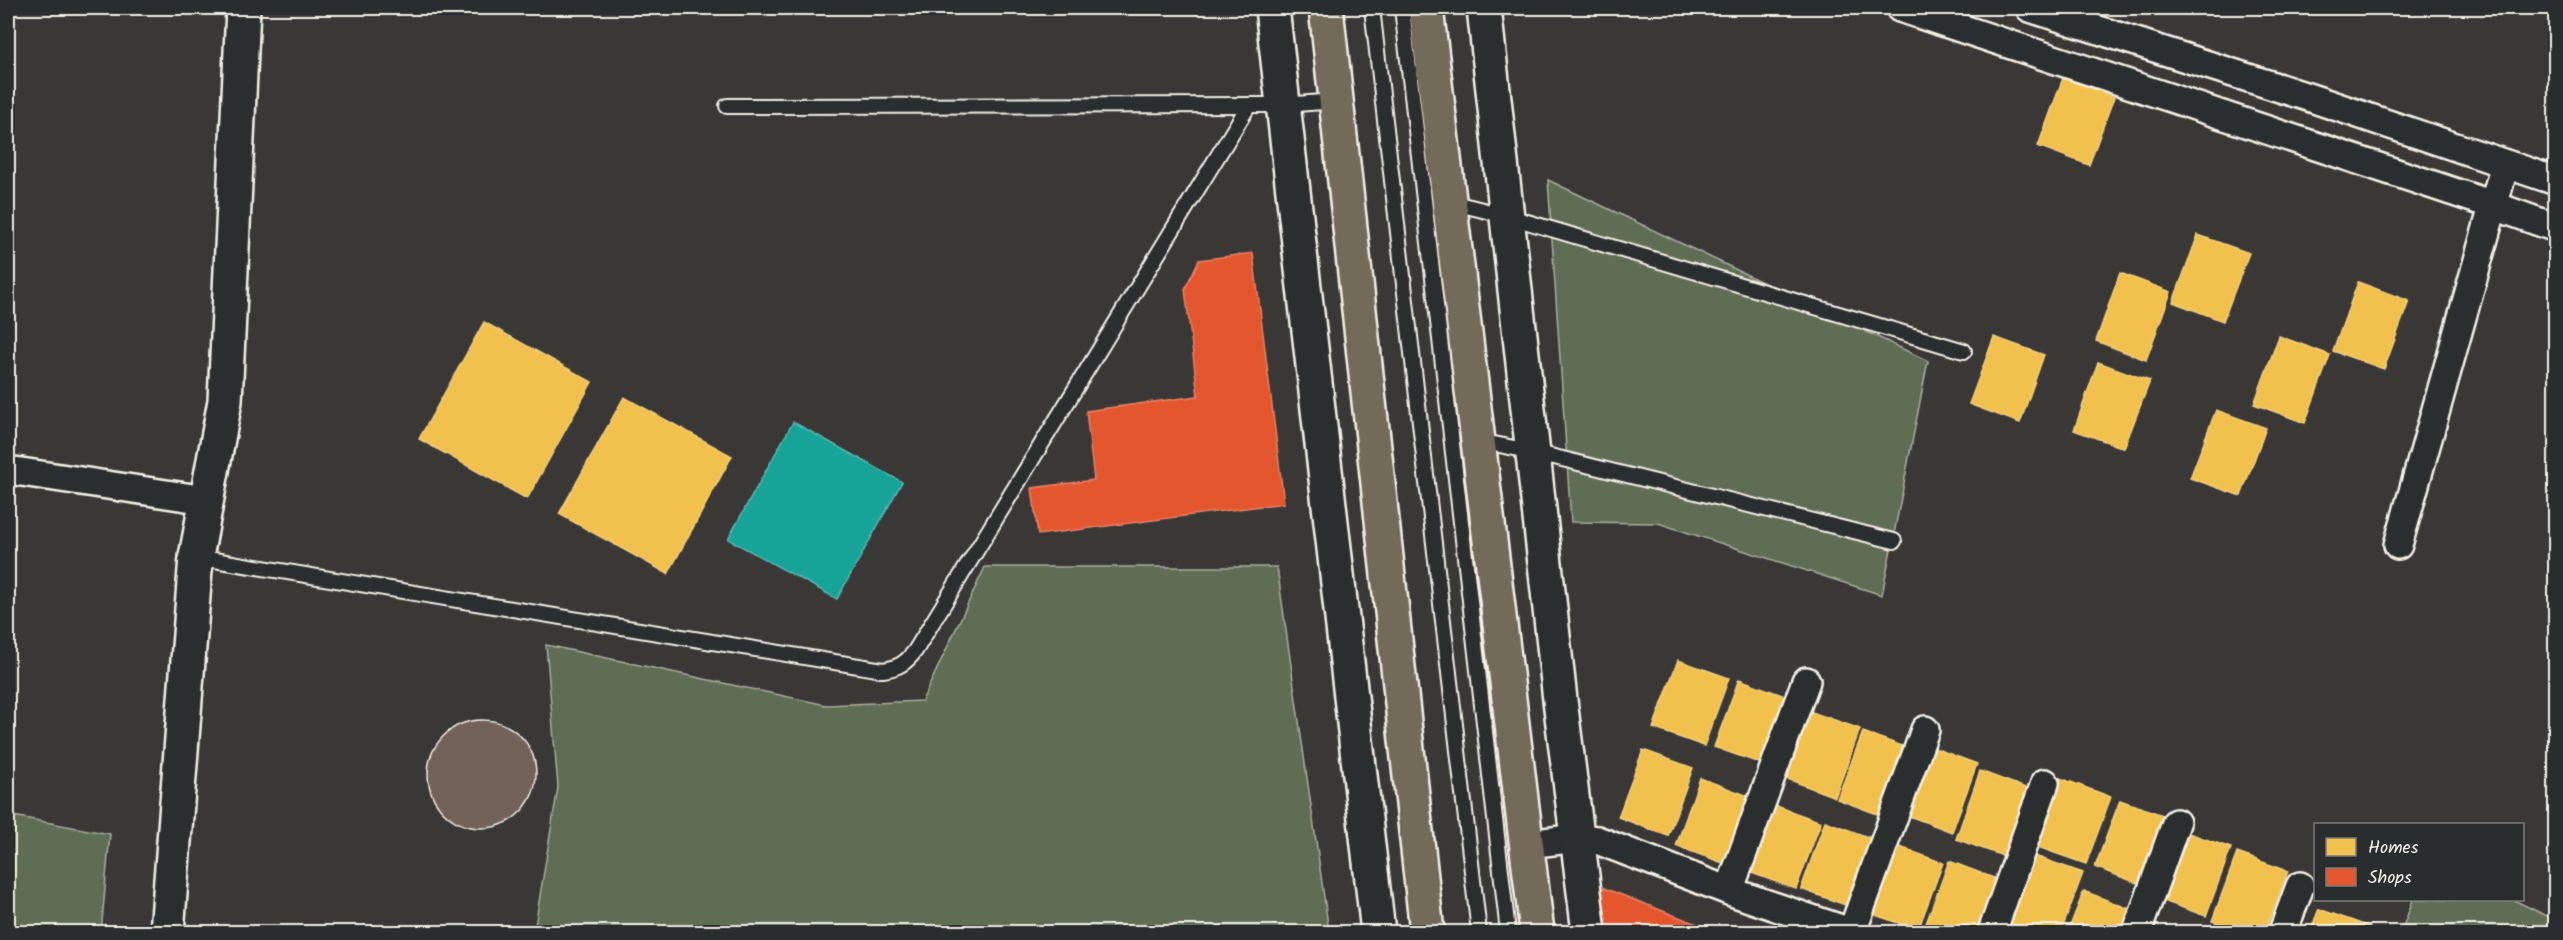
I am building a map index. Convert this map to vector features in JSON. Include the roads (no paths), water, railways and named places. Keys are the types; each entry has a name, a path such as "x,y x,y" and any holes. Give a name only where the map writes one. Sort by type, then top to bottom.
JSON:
{"main road":[{"path":"1326,8 1427,933"},
{"path":"1426,8 1537,933"}],"street":[{"path":"167,933 196,557 225,401 243,8"},
{"path":"1272,8 1378,933"},
{"path":"1484,8 1559,688 1589,933"},
{"path":"1900,8 2556,228"},
{"path":"2030,8 2556,181"},
{"path":"2398,545 2505,164"},
{"path":"8,470 206,500"},
{"path":"1729,891 1806,681"},
{"path":"1527,844 1578,838 1611,844 1729,891 1851,933 1925,730"},
{"path":"1992,933 2045,783"},
{"path":"2137,933 2176,823"},
{"path":"2283,933 2300,886"}],"lane":[{"path":"1372,8 1479,933"},
{"path":"1402,8 1508,933"},
{"path":"727,106 1283,105 1336,100"},
{"path":"196,557 883,670 896,668 907,661 915,651 1249,105"},
{"path":"1449,202 1507,216 1964,351"},
{"path":"1478,440 1894,541"}]}
